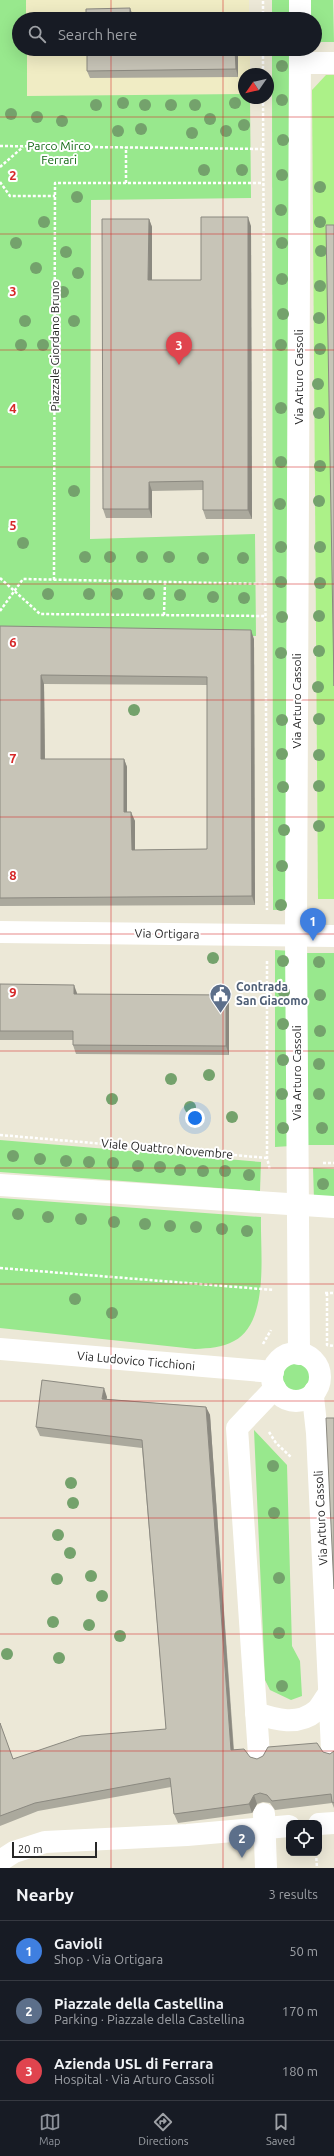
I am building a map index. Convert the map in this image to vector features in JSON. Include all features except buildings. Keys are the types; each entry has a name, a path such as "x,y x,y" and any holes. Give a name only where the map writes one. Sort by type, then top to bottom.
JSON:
{"street":[{"path":"300,0 300,12"},
{"path":"300,56 334,63"},
{"name":"Via Arturo Cassoli","path":"300,56 296,936 298,1161 288,1205 299,1291 299,1354 312,1360 319,1371 323,1384 313,1397 317,1433 332,1750"},
{"name":"Via Ortigara","path":"0,932 334,936"},
{"path":"0,1185 334,1207"},
{"name":"Via Ludovico Ticchioni","path":"0,1349 267,1377"},
{"path":"259,1755 237,1428 267,1377 276,1365 284,1356 299,1354"},
{"path":"267,1377 283,1397 294,1401 307,1399 323,1384"},
{"path":"256,1713 279,1721 301,1720 317,1711 329,1693"},
{"path":"0,1861 14,1852 45,1842 187,1835 264,1822 286,1826"},
{"path":"264,1822 266,1868"},
{"path":"322,1824 334,1823"}],"path":[{"path":"263,0 263,12"},
{"path":"263,56 263,68"},
{"path":"263,104 267,1158 288,1205"},
{"path":"0,146 263,149"},
{"path":"0,167 23,146"},
{"path":"126,147 126,183"},
{"path":"0,182 10,196 55,196"},
{"name":"Piazzale Giordano Bruno","path":"54,580 55,182 263,183"},
{"path":"0,578 40,614 265,616"},
{"path":"0,611 23,579 265,584"},
{"path":"164,615 165,582"},
{"name":"Viale Quattro Novembre","path":"0,1135 334,1163"},
{"path":"0,1268 334,1293"},
{"path":"327,1293 327,1345 334,1346"},
{"path":"267,1377 252,1357 269,1336 274,1323"},
{"path":"316,1856 317,1868"}],"shaded area":[{"path":"0,0 249,0 249,12 12,12 12,56 250,56 250,68 238,68 238,94 0,97"}],"green space":[{"name":"Parco Mirco Ferrari","path":"0,0 26,0 26,12 12,12 12,56 27,56 27,96 238,94 238,104 250,104 251,198 91,200 90,539 255,534 256,636 0,634"},
{"path":"272,0 293,0 293,12 272,12"},
{"path":"305,0 333,0 334,42 322,42 322,12 305,12"},
{"path":"272,56 293,56 292,909 273,910 272,104 274,104 274,68 272,68"},
{"path":"326,75 334,75 334,899 318,899 312,90"},
{"path":"275,950 291,951 291,1146 275,1147"},
{"path":"306,953 334,953 334,1145 306,1145"},
{"path":"0,1140 261,1162 260,1191 0,1172"},
{"path":"313,1168 334,1169 334,1199 314,1199"},
{"path":"0,1198 261,1217 261,1285 258,1303 253,1319 245,1332 234,1341 220,1346 195,1349 0,1328"},
{"path":"293,1361 299,1361 308,1365 312,1377 308,1389 299,1393 293,1393 284,1389 280,1380 280,1374 284,1365"},
{"path":"254,1430 287,1465 292,1646 300,1661 302,1696 291,1700 270,1690 265,1680"}],"place":[{"name":"Azienda USL di Ferrara","path":"179,365"},
{"name":"Gavioli","path":"313,941"},
{"name":"Contrada San Giacomo","path":"220,1014"},
{"name":"Piazzale della Castellina","path":"242,1858"}]}
